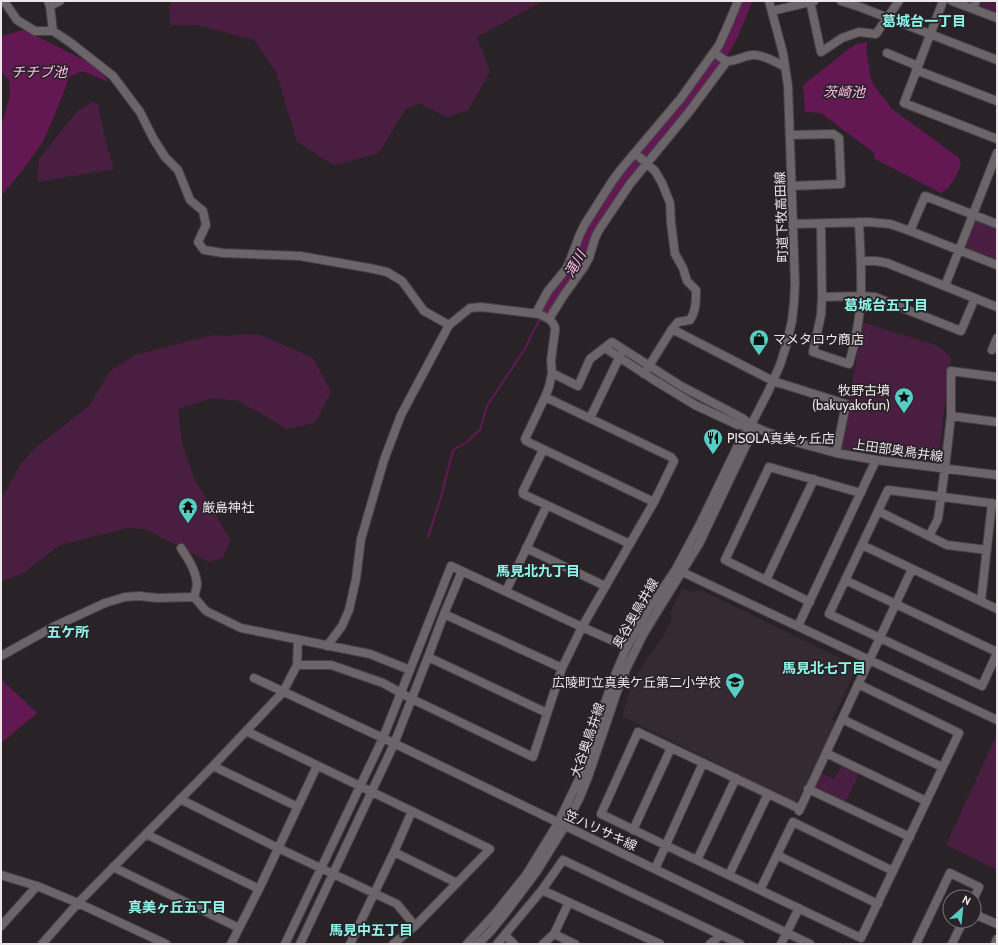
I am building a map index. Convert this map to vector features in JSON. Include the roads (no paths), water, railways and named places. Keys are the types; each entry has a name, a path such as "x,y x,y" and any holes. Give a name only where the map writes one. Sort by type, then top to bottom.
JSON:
{"street":[{"path":"4,1 17,20 36,32 53,31 113,76 140,112 153,138 165,157 178,170 190,200 202,211 206,225 198,242 204,250 223,253 300,256 387,272 402,281 424,311 448,325"},
{"path":"53,31 49,4 60,1"},
{"path":"538,314 540,304 566,269 580,234 613,180 677,104 714,52 724,35 738,1"},
{"name":"町道下牧高田線","path":"751,425 773,381 786,346 792,321 795,284 788,86 781,47 769,1"},
{"path":"772,11 811,1 821,52 842,38 854,33 859,32 876,34 899,1"},
{"path":"841,1 887,17 997,60"},
{"path":"943,1 904,104 997,139"},
{"path":"952,1 974,5 997,18"},
{"path":"714,52 727,60 734,60 749,55 755,55 785,67"},
{"path":"887,53 917,68 997,101"},
{"path":"549,319 584,267 589,258 595,238 630,184 689,112 727,60"},
{"path":"790,135 833,134 839,138 841,184 791,186"},
{"path":"635,153 655,171 660,179 670,202 675,254 687,281 696,290 696,306 690,320 678,322 672,329 644,374"},
{"path":"945,286 997,153"},
{"path":"910,231 925,196 997,224"},
{"path":"793,224 859,222 890,224 997,265"},
{"path":"821,224 822,297 820,321 813,352 849,364 858,327 861,296 859,222"},
{"path":"861,261 882,262 997,306"},
{"path":"552,286 564,295"},
{"path":"822,297 875,297 961,331 975,298"},
{"path":"327,646 342,626 349,610 356,579 361,539 384,460 406,404 448,325 470,308 481,307 538,314 549,319 555,327 551,360 552,374 549,388 525,438 526,441 654,502"},
{"path":"672,329 773,381 846,404 836,453"},
{"path":"992,350 997,338"},
{"path":"552,374 578,386 590,359 612,342 621,354 644,374 679,396 738,425 751,425"},
{"path":"605,348 649,367 687,390 742,418 751,425"},
{"path":"590,418 621,354"},
{"path":"928,536 938,519 951,416 951,371 997,376"},
{"path":"297,665 331,665 382,683 533,757 562,668 582,627 654,502 674,461 672,457 544,397"},
{"path":"951,416 997,422"},
{"name":"上田部奥鳥井線","path":"751,425 782,437 836,453 876,460 997,475"},
{"name":"奥谷奥鳥井線","path":"561,824 581,775 603,708 627,647 649,608 679,570 742,437 751,425"},
{"path":"543,450 523,491 523,494 630,544"},
{"path":"798,626 876,460"},
{"path":"810,602 725,560 768,467 861,493"},
{"path":"766,580 814,479"},
{"path":"845,580 997,652 982,686 829,614 845,580 888,490 994,504 981,601"},
{"path":"506,591 547,505"},
{"path":"878,511 947,545 987,550"},
{"path":"862,545 997,609"},
{"path":"181,548 192,565 195,573 197,585 194,597"},
{"path":"526,548 605,586"},
{"path":"285,944 361,786 401,693 451,566 627,647"},
{"path":"858,684 958,733 861,938 601,814 638,732 736,778 799,810 808,789 912,569"},
{"path":"679,570 997,720"},
{"name":"大谷奥鳥井線","path":"467,944 494,915 526,875 579,799 627,667 679,570"},
{"path":"300,944 394,744 462,571"},
{"path":"1,656 53,627 105,603 125,597 139,596 158,598 194,597"},
{"path":"194,597 206,611 241,628 370,654 410,670"},
{"path":"444,614 562,668"},
{"path":"42,944 78,903 213,766 283,692 297,665 298,640"},
{"path":"428,657 547,713"},
{"name":"笠ハリサキ線","path":"254,678 810,944"},
{"path":"842,719 942,767"},
{"path":"246,731 490,849 415,926 393,944"},
{"path":"633,830 671,748"},
{"path":"826,753 926,801"},
{"path":"655,869 703,763"},
{"path":"213,766 298,807"},
{"path":"231,944 259,889 317,766"},
{"path":"697,860 736,778"},
{"path":"808,789 910,836"},
{"path":"729,875 768,794"},
{"path":"180,799 278,848 397,904 415,926"},
{"path":"350,944 412,811"},
{"path":"760,890 793,822 893,871"},
{"name":"大谷奥鳥井線","path":"478,944 491,931 537,871 561,824"},
{"path":"146,834 259,889"},
{"path":"394,852 456,883"},
{"path":"777,855 878,904"},
{"path":"497,944 542,890 563,860 740,944"},
{"path":"113,867 239,928"},
{"path":"942,889 950,873 979,887 978,889"},
{"path":"1,875 37,886 78,903 166,944"},
{"path":"1,926 37,886"},
{"path":"542,890 660,944"},
{"path":"916,944 942,890"},
{"path":"543,944 554,934 569,902"},
{"path":"781,944 799,908"},
{"path":"982,917 997,924"},
{"path":"952,944 959,929"},
{"path":"554,934 575,944"},
{"path":"505,935 514,944"},
{"path":"710,944 721,935"},
{"path":"995,944 997,939"}],"water":[{"name":"チチブ池","path":"24,30 94,65 109,82 82,71 69,77 44,140 22,171 1,196 1,128 10,95 9,80 1,71 1,36"},
{"name":"茨崎池","path":"868,42 866,47 873,84 892,109 959,158 961,165 955,178 948,188 941,193 875,159 874,153 821,113 805,112 803,85 856,44"},
{"path":"1,679 37,713 1,743"}],"waterway":[{"name":"滝川","path":"544,313 554,296 576,266 589,234 618,187 678,114 716,63 732,35 746,1"},
{"name":"滝川","path":"428,537 441,497 453,450 467,442 480,430 487,406 525,349 541,318"}],"place":[{"name":"マメタロウ商店","path":"759,356"},
{"name":"牧野古墳 (bakuyakofun)","path":"904,414"},
{"name":"PISOLA真美ヶ丘店","path":"713,455"},
{"name":"厳島神社","path":"188,524"},
{"name":"広陵町立真美ケ丘第二小学校","path":"735,699"}],"district":[{"name":"葛城台一丁目","path":"924,21"},
{"name":"葛城台五丁目","path":"886,305"},
{"name":"馬見北九丁目","path":"538,571"},
{"name":"五ケ所","path":"68,632"},
{"name":"馬見北七丁目","path":"824,668"},
{"name":"真美ヶ丘五丁目","path":"177,907"},
{"name":"馬見中五丁目","path":"371,930"}]}
